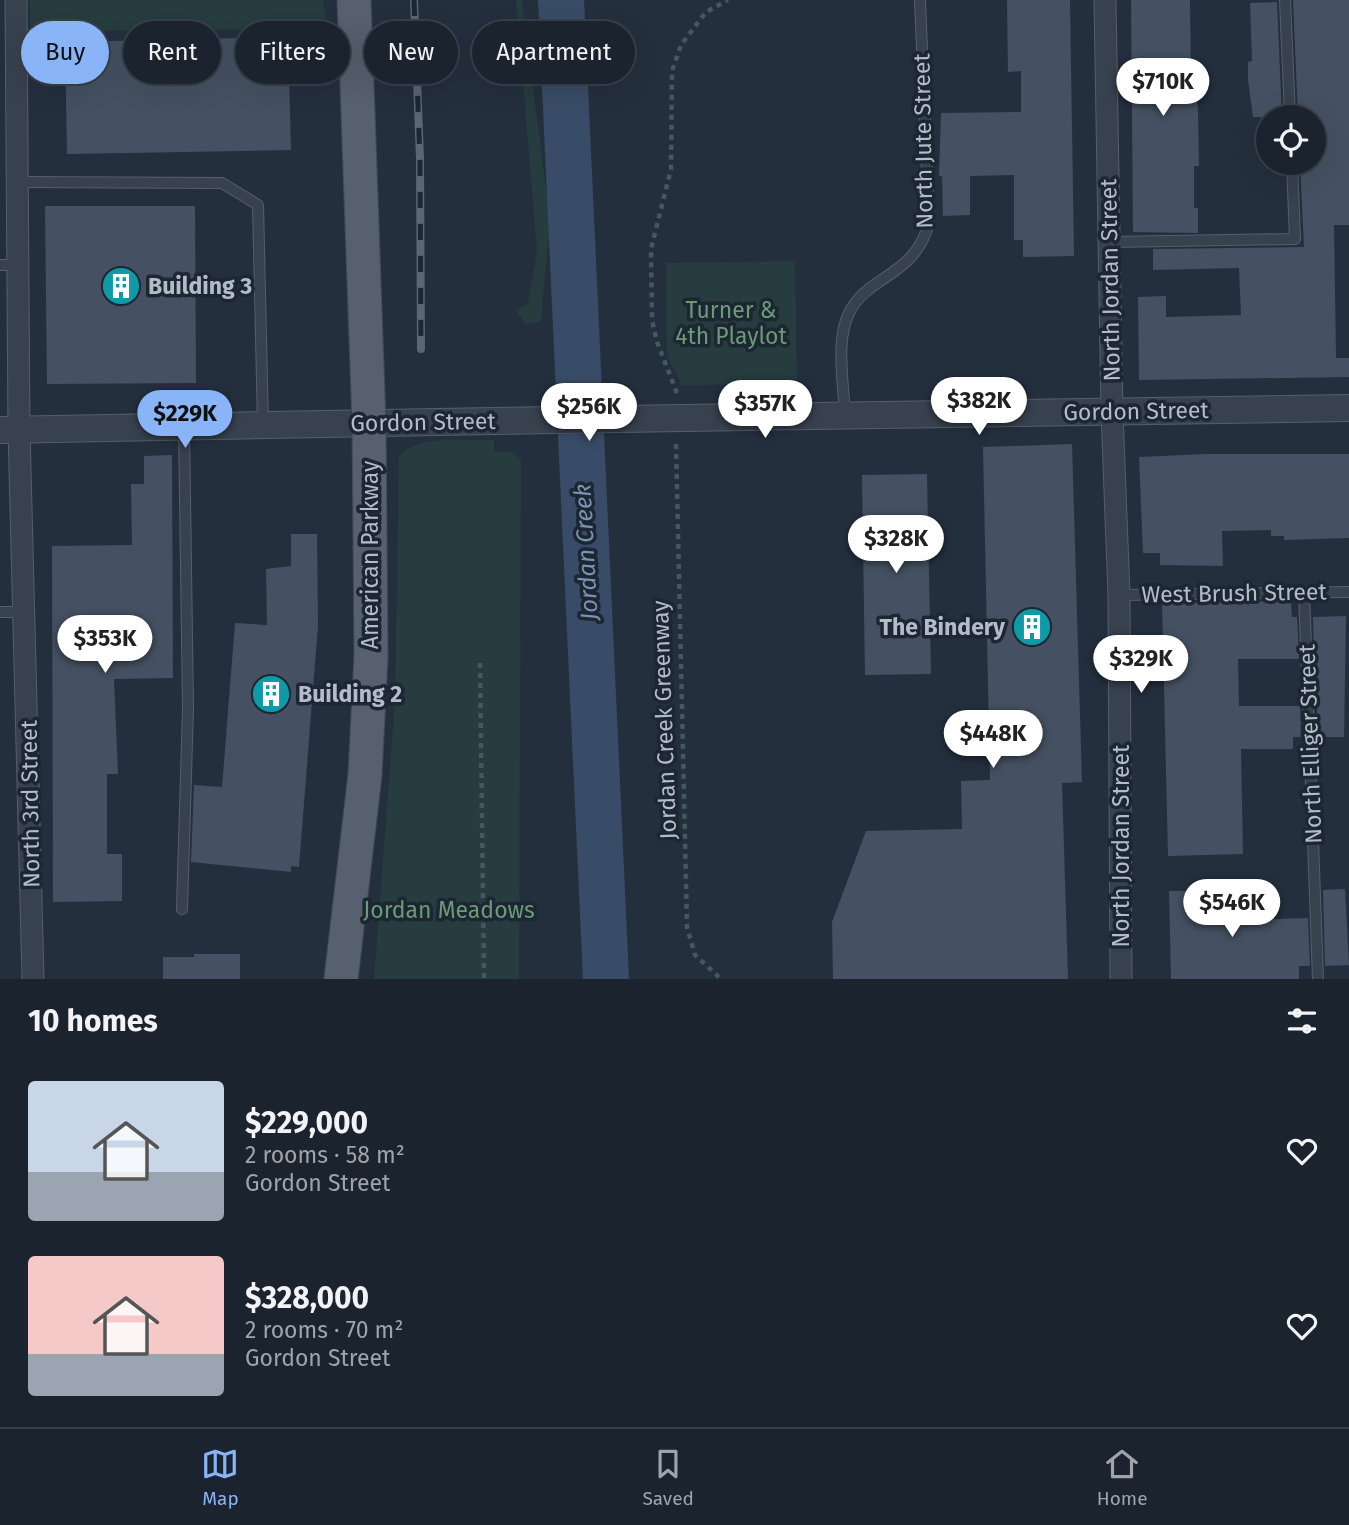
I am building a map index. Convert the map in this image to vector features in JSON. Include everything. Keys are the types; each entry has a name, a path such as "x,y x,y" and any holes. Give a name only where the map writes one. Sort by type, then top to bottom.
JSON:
{"main road":[{"name":"American Parkway","path":"341,979 366,761 371,656 369,423 358,41 354,0"}],"street":[{"name":"North 3rd Street","path":"16,0 19,182 10,265 10,430 25,612 33,979"},
{"name":"North Jordan Street","path":"1105,0 1112,412 1119,595 1121,979"},
{"name":"Gordon Street","path":"10,430 1349,408"}],"lane":[{"name":"North Jute Street","path":"845,416 842,332 849,313 859,298 914,257 924,242 929,223 920,0"},
{"path":"1285,0 1289,105"},
{"path":"1109,242 1295,239 1292,175"},
{"path":"19,182 222,183 258,205 263,425"},
{"path":"183,909 188,708 184,426"},
{"name":"West Brush Street","path":"1119,595 1349,592"},
{"name":"North Elliger Street","path":"1304,593 1318,979"},
{"path":"0,612 25,612"}],"path":[{"path":"677,391 654,331 652,261 653,235 671,169 672,71 681,45 706,12 728,0"},
{"name":"Jordan Creek Greenway","path":"676,447 687,927 695,955 708,970 721,979"},
{"path":"480,663 484,979"}],"green space":[{"path":"30,0 323,0 326,21 235,21 235,29 221,29 221,21 123,21 123,31 109,31 109,21 30,21"},
{"path":"516,0 522,0 525,21 518,21"},
{"path":"523,84 533,84 550,221 541,321 526,324 516,311 528,303 537,250"},
{"name":"Turner & 4th Playlot","path":"795,261 797,384 682,385 667,356 666,263"},
{"name":"Jordan Meadows","path":"494,440 494,452 511,452 521,460 519,979 374,979 395,700 399,457 408,449 431,441"}],"building":[{"path":"1007,0 1070,0 1074,256 1023,257 1023,240 1014,240 1014,175 970,176 970,215 943,216 942,176 939,176 941,113 1021,112 1021,71 1008,72"},
{"path":"1131,0 1190,0 1191,82 1196,82 1198,113 1199,166 1194,166 1194,208 1198,208 1198,233 1133,232"},
{"path":"1293,0 1349,0 1349,225 1334,225 1336,358 1349,358 1349,377 1139,380 1138,297 1166,296 1166,317 1241,315 1239,268 1153,270 1153,249 1304,247 1301,175 1326,175 1326,105 1297,105"},
{"path":"1277,2 1281,105 1256,105 1256,117 1253,117 1248,80 1248,62 1252,61 1250,3"},
{"path":"235,38 235,84 289,84 291,150 67,154 66,84 109,84 109,41 123,41 123,84 221,84 221,39"},
{"name":"Building 3","path":"45,206 195,206 196,383 47,384"},
{"path":"1072,444 1082,782 1062,783 1068,979 833,979 832,922 866,831 962,829 961,781 990,780 983,447"},
{"path":"1349,454 1349,538 1284,540 1284,536 1271,536 1271,530 1222,531 1223,566 1160,565 1160,553 1143,553 1139,457"},
{"path":"172,455 173,678 114,679 118,774 107,774 107,854 122,854 122,901 53,902 52,546 132,545 131,484 144,484 144,456"},
{"path":"927,474 931,674 865,675 862,475"},
{"name":"Building 2","path":"291,534 317,534 318,625 299,867 291,866 291,872 191,862 194,785 222,787 235,623 267,625 266,569 291,566"},
{"path":"1291,601 1292,617 1297,617 1299,659 1238,659 1239,706 1300,706 1301,737 1293,737 1293,749 1241,749 1243,854 1168,856 1162,603"},
{"path":"1346,616 1344,737 1317,737 1317,658 1314,658 1313,617"},
{"path":"1345,889 1349,965 1325,966 1323,890"},
{"path":"1169,891 1249,891 1251,920 1308,918 1310,966 1299,966 1299,979 1171,979"},
{"path":"194,954 240,954 240,979 163,979 163,957 194,957"}],"waterway":[{"name":"Jordan Creek","path":"561,0 606,979"}],"railway":[{"path":"414,0 420,159 421,349"}],"place":[{"name":"Building 3","path":"121,286"},
{"name":"The Bindery","path":"1032,627"},
{"name":"Building 2","path":"271,694"}]}
